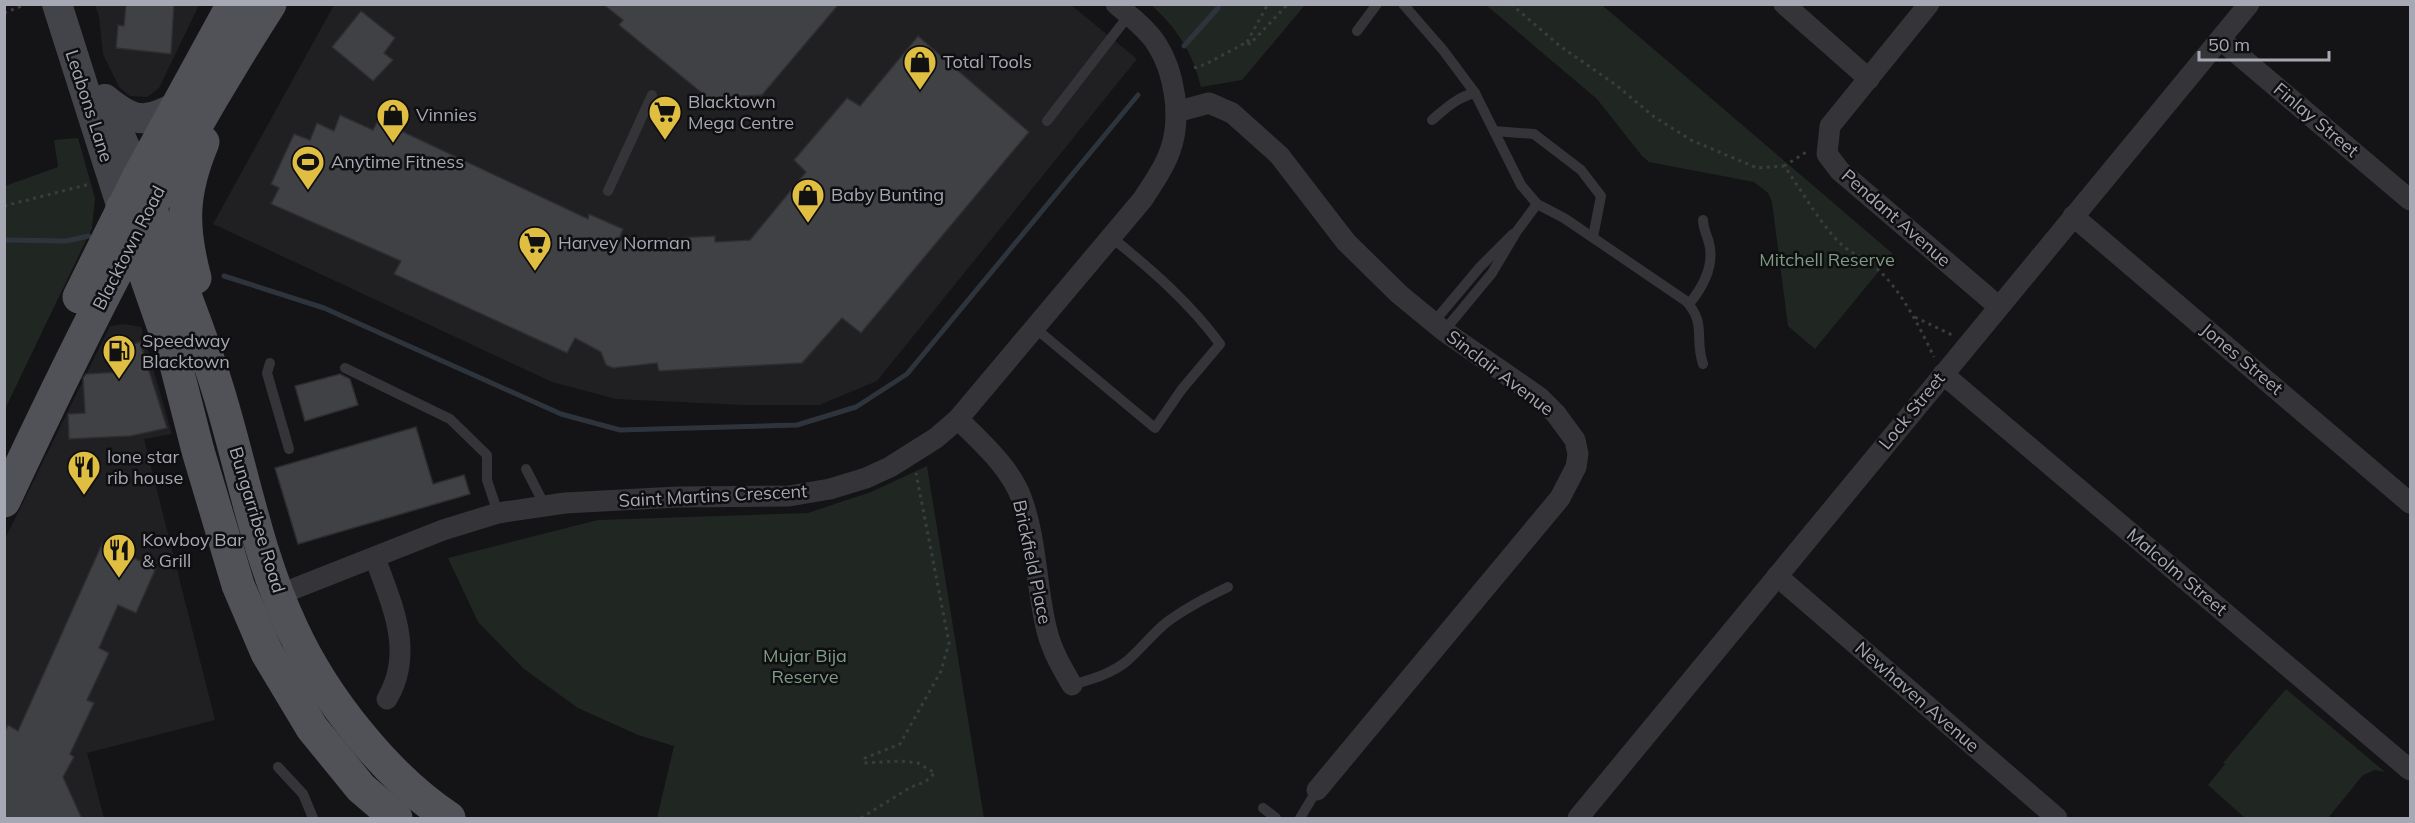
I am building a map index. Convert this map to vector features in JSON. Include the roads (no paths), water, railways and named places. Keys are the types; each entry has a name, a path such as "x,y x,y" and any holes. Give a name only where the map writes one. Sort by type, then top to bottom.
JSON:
{"main road":[{"name":"Blacktown Road","path":"138,178 233,4"},
{"name":"Blacktown Road","path":"4,452 136,208 199,119 270,4"},
{"path":"218,388 211,342 191,264 184,214 194,166 235,59"},
{"name":"Bungarribee Road","path":"138,178 136,208 192,314 218,388 278,595 291,628 311,666 352,724 388,768 428,804 449,819"},
{"name":"Blacktown Road","path":"4,501 133,238 136,208"},
{"name":"Bungarribee Road","path":"133,238 174,357 198,451 238,585 267,653 312,729 361,788 396,819"},
{"path":"73,357 88,333 107,310 124,304 144,311 153,320 174,357"}],"street":[{"name":"Leabons Lane","path":"57,4 136,208"},
{"name":"Leabons Lane","path":"73,4 86,53 138,178"},
{"path":"1784,4 1869,79 1929,4"},
{"name":"Lock Street","path":"1578,819 1778,576 1939,366 1998,306 2249,4"},
{"name":"Saint Martins Crescent","path":"278,595 443,530 498,513 565,503 677,497 789,496 830,489 866,478 910,456 958,419 1111,237 1159,176 1171,148 1176,112 1173,92 1163,57 1156,44 1123,10"},
{"name":"Finlay Street","path":"2221,40 2410,200"},
{"name":"Pendant Avenue","path":"1869,79 1830,126 1827,154 1840,171 1998,306"},
{"path":"105,99 130,117 140,119 160,115 176,106"},
{"name":"Sinclair Avenue","path":"1176,112 1209,103 1232,113 1279,155 1346,242 1439,327 1539,397 1556,414 1575,440 1578,454 1576,467 1560,498 1317,790"},
{"name":"Jones Street","path":"2073,216 2410,503"},
{"name":"Malcolm Street","path":"1939,366 2410,770"},
{"name":"Brickfield Place","path":"958,419 998,461 1020,496 1031,539 1047,633 1058,661 1072,685"},
{"path":"375,558 397,622 402,655 395,685 387,699"},
{"name":"Newhaven Avenue","path":"1778,576 2057,819"}],"lane":[{"path":"1357,31 1377,4"},
{"path":"1403,4 1443,50 1475,93 1521,185 1538,204 1593,237 1689,304 1698,319 1700,355 1703,364"},
{"path":"1047,121 1123,10"},
{"path":"1432,120 1452,103 1475,93"},
{"path":"608,191 652,95"},
{"path":"1494,131 1534,134 1591,181 1601,196 1593,237"},
{"path":"1439,327 1480,267 1508,237 1517,231 1538,204"},
{"path":"1689,304 1704,283 1710,261 1709,244 1703,220"},
{"path":"1035,328 1155,428 1182,389 1220,344 1194,312 1146,266 1111,237"},
{"path":"270,363 267,373 289,449"},
{"path":"345,368 450,419 487,455 487,480 498,513"},
{"path":"526,469 545,507"},
{"path":"1072,685 1100,677 1116,669 1166,622 1228,587"},
{"path":"278,767 303,795 313,819"},
{"path":"1300,819 1317,790"},
{"path":"1263,808 1276,819"}],"waterway":[{"path":"1184,46 1218,8 1218,4"},
{"path":"224,276 324,308 561,414 620,430 797,425 856,407 907,374 1138,95"},
{"path":"4,240 66,241 89,236"}],"place":[{"name":"Total Tools","path":"920,91"},
{"name":"Blacktown Mega Centre","path":"665,141"},
{"name":"Vinnies","path":"393,144"},
{"name":"Anytime Fitness","path":"308,191"},
{"name":"Baby Bunting","path":"808,224"},
{"name":"Harvey Norman","path":"535,272"},
{"name":"Speedway Blacktown","path":"119,380"},
{"name":"lone star rib house","path":"84,496"},
{"name":"Kowboy Bar & Grill","path":"119,579"}],"park label":[{"name":"Mitchell Reserve","path":"1827,260"},
{"name":"Mujar Bija Reserve","path":"805,666"}]}
